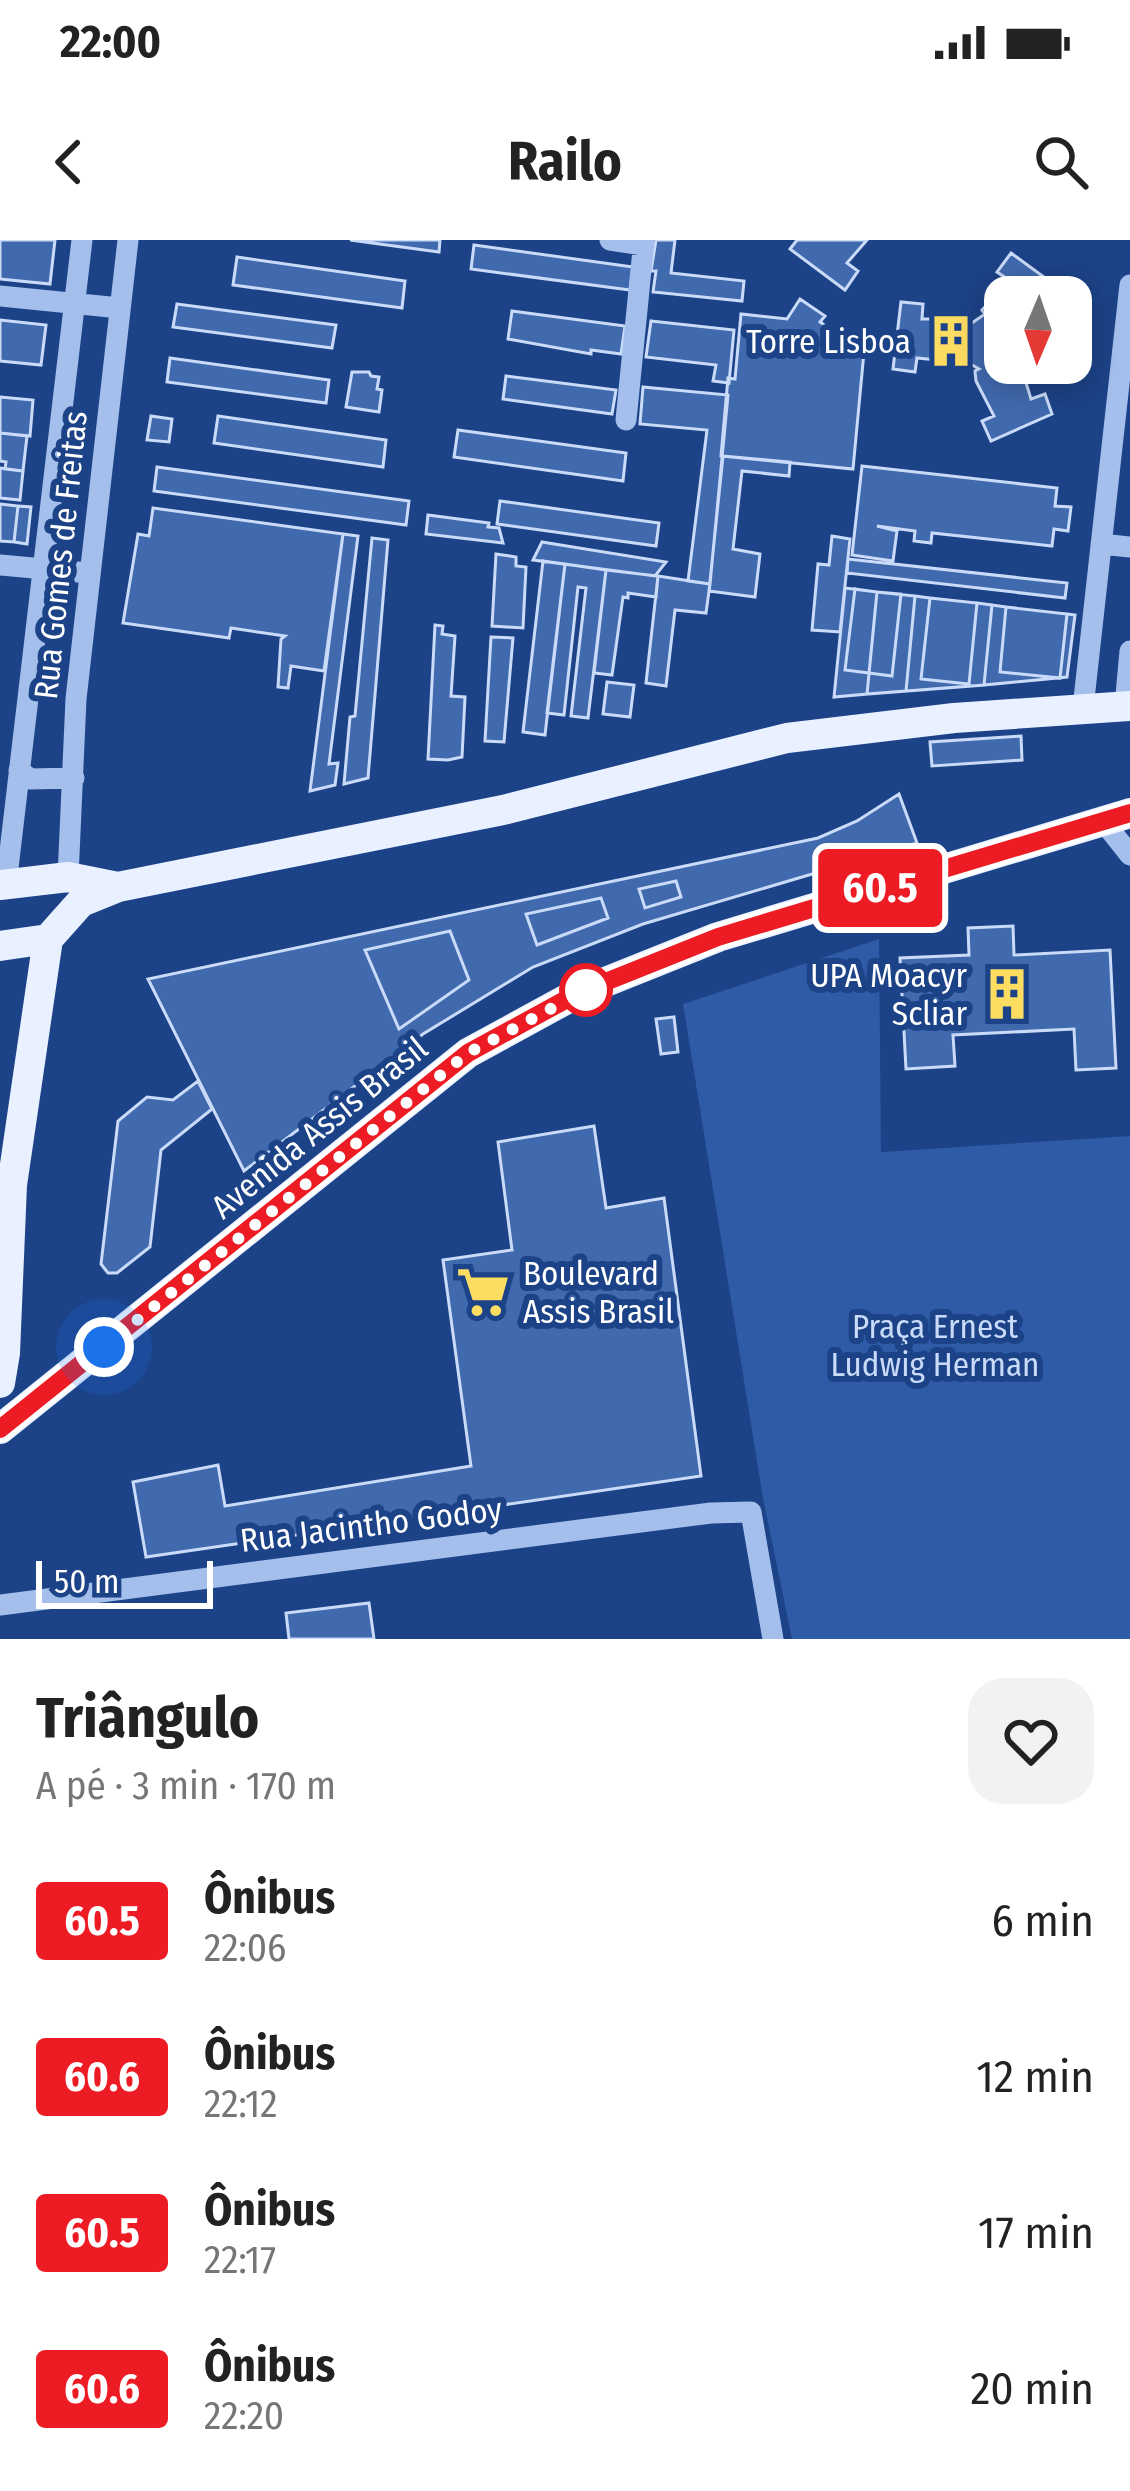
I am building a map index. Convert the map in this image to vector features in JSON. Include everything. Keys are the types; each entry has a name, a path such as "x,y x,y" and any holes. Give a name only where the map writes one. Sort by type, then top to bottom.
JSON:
{"main road":[{"path":"2,1364 12,1185 49,939 81,902 118,887 503,810 788,738 954,718 1128,706"},
{"name":"Avenida Assis Brasil","path":"0,1429 468,1053 578,993 718,937 1116,817"},
{"path":"3,885 68,877 118,887"},
{"path":"0,946 49,939"},
{"path":"0,1220 12,1185"}],"street":[{"name":"Rua Gomes de Freitas","path":"3,885 82,240"},
{"name":"Rua Gomes de Freitas","path":"68,877 76,699 128,240"},
{"path":"610,240 644,242 626,420"},
{"path":"1083,708 1125,379 1130,285"},
{"path":"0,296 120,308"},
{"path":"1101,544 1130,547"},
{"path":"0,565 89,573"},
{"path":"1128,706 1130,651"},
{"path":"20,770 30,779 74,778"},
{"path":"1116,817 1130,855"},
{"name":"Rua Jacintho Godoy","path":"0,1605 751,1512 773,1639"}],"green space":[{"name":"Praça Ernest Ludwig Herman","path":"879,939 881,1152 1130,1136 1130,1639 792,1639 763,1498 683,1004"}],"building":[{"path":"0,240 55,240 50,284 0,279"},
{"path":"350,240 440,240 439,252"},
{"path":"656,240 675,240 671,273 744,281 742,301 653,292"},
{"path":"797,240 867,240 847,263 858,271 845,290 790,249"},
{"path":"474,245 633,267 630,290 471,269"},
{"name":"Torre Lisboa","path":"1011,253 1042,276 1003,276 997,272"},
{"path":"237,257 405,281 402,308 233,285"},
{"path":"800,299 825,316 820,322 864,352 853,469 721,456 728,378 735,379 741,314 787,319"},
{"name":"Torre Lisboa","path":"901,302 923,304 922,319 960,319 959,323 969,325 984,315 984,384 1026,384 1031,399 1045,394 1052,414 991,441 982,421 994,416 976,381 979,369 967,362 937,364 937,360 917,358 915,372 893,369"},
{"path":"177,304 336,325 332,348 173,327"},
{"path":"512,311 625,326 621,354 591,350 591,354 508,339"},
{"path":"0,320 46,325 41,365 0,361"},
{"path":"651,321 734,330 729,383 713,381 716,365 646,357"},
{"path":"170,358 329,380 326,403 167,382"},
{"path":"352,372 379,377 379,412 346,407"},
{"path":"506,376 616,390 612,414 503,399"},
{"path":"643,387 728,395 710,584 688,581 707,430 640,424"},
{"path":"0,397 33,400 30,436 0,433"},
{"path":"151,416 172,419 169,442 147,440"},
{"path":"218,416 386,440 383,467 214,443"},
{"path":"458,430 626,453 623,481 454,457"},
{"path":"0,433 27,436 23,471 5,469 6,462 0,461"},
{"path":"723,456 790,462 789,476 742,471 733,549 760,554 755,597 709,591"},
{"path":"862,466 1057,488 1055,506 1071,507 1068,531 1054,529 1052,546 932,533 931,543 914,541 915,531 877,526 897,531 893,561 852,555"},
{"path":"157,467 409,501 406,525 154,491"},
{"path":"0,468 23,471 20,500 0,498"},
{"path":"500,501 659,523 656,546 497,524"},
{"path":"0,504 18,506 14,542 0,541"},
{"path":"18,506 31,507 27,544 14,542"},
{"path":"153,508 343,534 324,671 291,666 288,688 278,687 285,636 231,628 229,638 123,623 138,534 149,536"},
{"path":"428,515 489,523 488,527 499,528 503,543 426,534"},
{"path":"343,534 358,536 329,764 338,763 335,785 310,791"},
{"path":"832,536 850,539 840,632 812,630 818,564 829,565"},
{"path":"372,538 388,540 368,778 344,784 350,717 355,716"},
{"path":"542,542 666,562 655,576 533,560"},
{"path":"496,554 516,557 516,566 526,567 523,628 492,626"},
{"path":"848,559 1067,583 1065,598 847,573"},
{"path":"543,561 565,564 545,735 523,732"},
{"path":"565,564 606,570 588,718 571,716 586,588 578,587 564,715 547,713"},
{"path":"606,570 658,576 656,597 628,593 628,598 623,597 612,675 594,673"},
{"path":"658,576 710,584 706,613 675,610 666,686 646,683"},
{"path":"845,588 877,592 867,694 834,697"},
{"path":"855,589 877,592 869,673 845,670"},
{"path":"877,592 915,596 906,691 867,694"},
{"path":"877,592 901,594 892,676 869,673"},
{"path":"915,596 930,598 921,679 969,684 977,603 992,605 984,685 906,691"},
{"path":"930,598 977,603 969,684 921,679"},
{"path":"992,605 1006,607 1000,672 1058,678 984,685"},
{"path":"1006,607 1067,614 1060,678 1000,672"},
{"path":"1067,614 1075,615 1067,677 1060,678"},
{"path":"435,625 443,626 442,634 455,636 451,696 465,697 462,757 448,760 428,759"},
{"path":"491,637 513,638 504,742 485,741"},
{"path":"607,682 634,685 630,717 603,714"},
{"path":"1021,736 1022,760 932,766 930,742"},
{"path":"899,794 917,843 643,924 533,967 423,1034 244,1171 148,979 818,838 857,821"},
{"path":"676,881 681,897 645,908 639,889"},
{"path":"601,898 608,918 537,945 526,914"},
{"name":"UPA Moacyr Scliar","path":"1013,926 1014,955 1110,950 1116,1068 1076,1070 1074,1029 953,1035 955,1066 906,1069 900,958 969,955 968,928"},
{"path":"450,931 469,980 399,1029 365,950"},
{"path":"674,1017 678,1052 661,1054 656,1019"},
{"path":"198,1081 212,1109 161,1150 150,1247 117,1273 108,1273 101,1264 118,1121 147,1097 173,1100"},
{"path":"594,1126 606,1208 664,1198 701,1476 146,1557 133,1482 218,1465 225,1506 471,1466 443,1260 512,1250 498,1142"},
{"path":"369,1603 374,1639 289,1639 286,1613"}],"bus line":[{"name":"60.5","path":"0,1429 468,1053 578,993 718,937 1130,813"}],"place":[{"name":"Torre Lisboa","path":"951,341"},
{"name":"UPA Moacyr Scliar","path":"1007,994"},
{"name":"Boulevard Assis Brasil","path":"483,1292"}],"route":[{"path":"104,1347 468,1053 586,990"}]}
